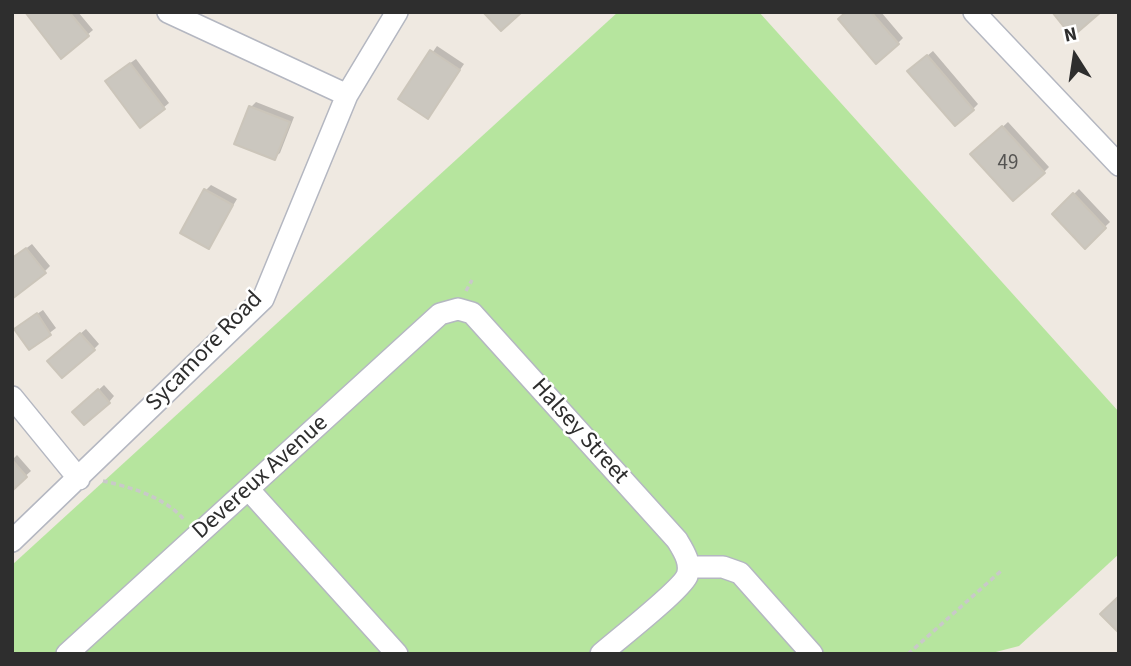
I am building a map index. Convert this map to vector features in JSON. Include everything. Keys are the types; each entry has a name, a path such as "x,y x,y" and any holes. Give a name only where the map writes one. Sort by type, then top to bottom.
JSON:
{"street":[{"path":"168,12 347,95"},
{"name":"Sycamore Road","path":"12,541 262,299 347,95 397,12"},
{"path":"974,12 1119,165"},
{"name":"Devereux Avenue","path":"67,654 440,314 458,309"},
{"name":"Halsey Street","path":"458,309 472,313 677,540 689,567"},
{"path":"12,397 79,479"},
{"path":"249,490 397,654"},
{"path":"601,654 680,584 689,567 723,567 740,573 812,654"}],"path":[{"path":"103,481 127,486 167,504 180,515 197,537"},
{"path":"908,654 1002,570"}],"green space":[{"path":"618,12 759,12 1119,412 1119,554 1019,646 988,654 12,654 12,565"}],"building":[{"path":"25,12 69,12 89,36 61,59"},
{"path":"483,12 522,12 501,31"},
{"path":"846,12 871,12 899,44 876,64 838,19"},
{"path":"1052,12 1101,12 1072,37"},
{"path":"430,50 460,70 428,119 398,99"},
{"path":"927,55 974,110 955,126 907,71"},
{"path":"130,63 165,109 140,128 105,81"},
{"path":"249,106 290,122 275,160 234,144"},
{"path":"1002,126 1045,173 1013,201 970,154"},
{"path":"204,189 233,205 209,249 180,233"},
{"path":"1073,193 1106,228 1085,249 1052,214"},
{"path":"26,248 46,273 12,299 12,258"},
{"path":"37,313 51,335 29,350 14,329"},
{"path":"80,333 95,350 62,378 47,361"},
{"path":"98,389 110,403 84,425 72,412"},
{"path":"12,460 27,477 12,491"},
{"path":"1119,596 1119,633 1100,614"}]}
